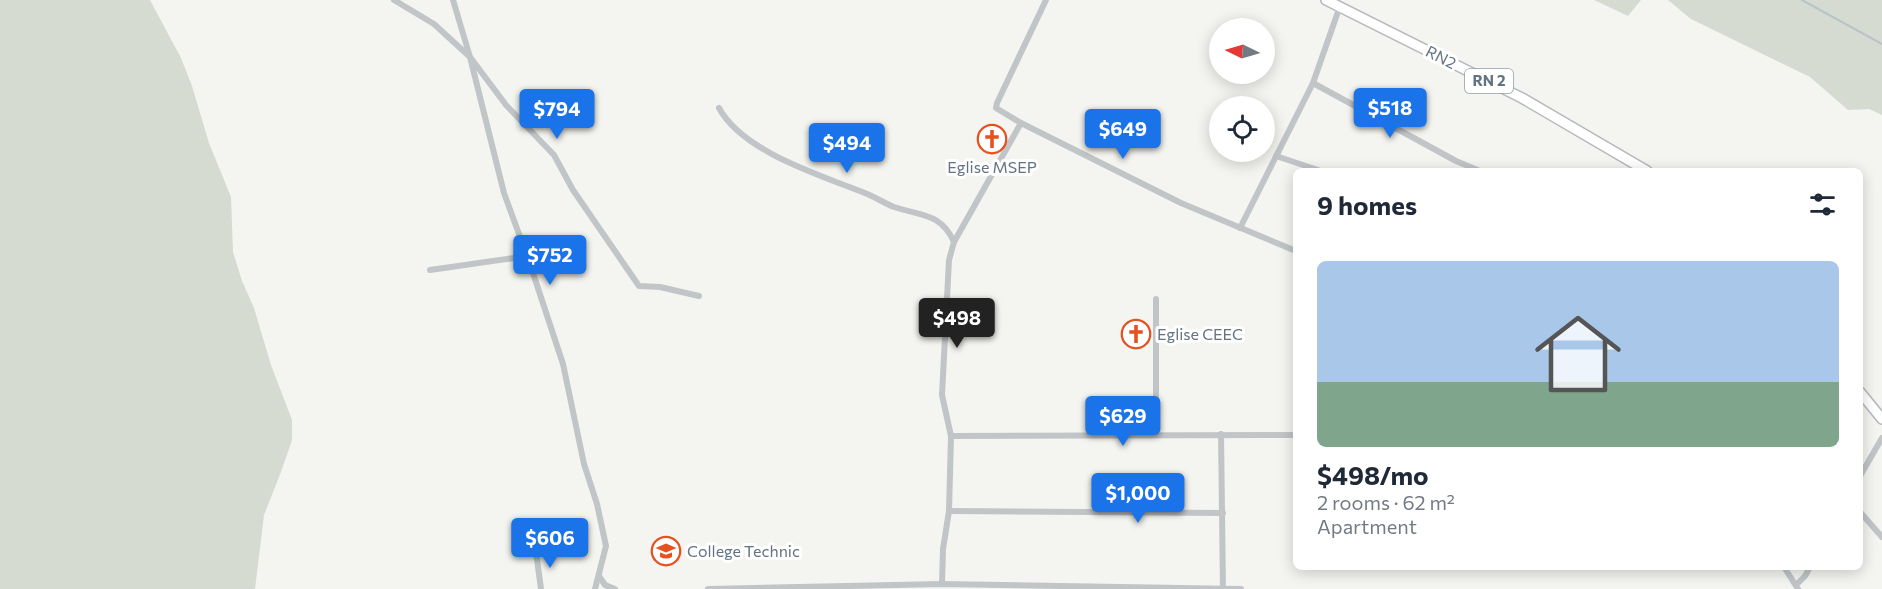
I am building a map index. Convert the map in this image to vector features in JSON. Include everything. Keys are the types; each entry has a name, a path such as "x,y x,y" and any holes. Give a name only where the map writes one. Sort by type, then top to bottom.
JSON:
{"main road":[{"name":"RN2","path":"1326,0 1522,98 1635,168"},
{"path":"1863,396 1882,418"}],"street":[{"path":"394,0 434,24 470,57 506,105 554,155 573,190 639,286 660,287 699,296"},
{"path":"453,0 470,57 504,193 562,364 584,464 597,504 606,546 595,589"},
{"path":"1046,0 996,108 1021,123 1181,203 1293,250"},
{"path":"1240,228 1313,83 1340,6"},
{"path":"1313,83 1473,168"},
{"path":"719,108 731,126 746,138 793,165 866,193 893,207 927,216 948,228 954,242"},
{"path":"942,584 943,549 949,511 951,436 942,394 949,260 954,242 1021,123"},
{"path":"1276,156 1312,168"},
{"path":"430,270 514,258 524,249"},
{"path":"1156,299 1156,434"},
{"path":"1221,434 1223,589"},
{"path":"951,436 1293,435"},
{"path":"1863,471 1882,438"},
{"path":"949,511 1223,513"},
{"path":"1863,515 1882,537"},
{"path":"536,552 541,589"},
{"path":"1786,570 1797,587 1808,570"},
{"path":"599,576 605,585 615,589"},
{"path":"708,589 942,584 1241,589"}],"shaded area":[{"path":"0,0 150,0 181,58 209,143 231,197 233,252 292,420 292,440 264,515 255,589 0,589"},
{"path":"1594,0 1641,0 1628,16"},
{"path":"1668,0 1882,0 1882,115 1869,109 1848,110 1810,77 1691,19"}],"waterway":[{"path":"1802,0 1882,44"}],"place":[{"name":"Eglise MSEP","path":"992,139"},
{"name":"Eglise CEEC","path":"1136,334"},
{"name":"College Technic","path":"666,551"}]}
